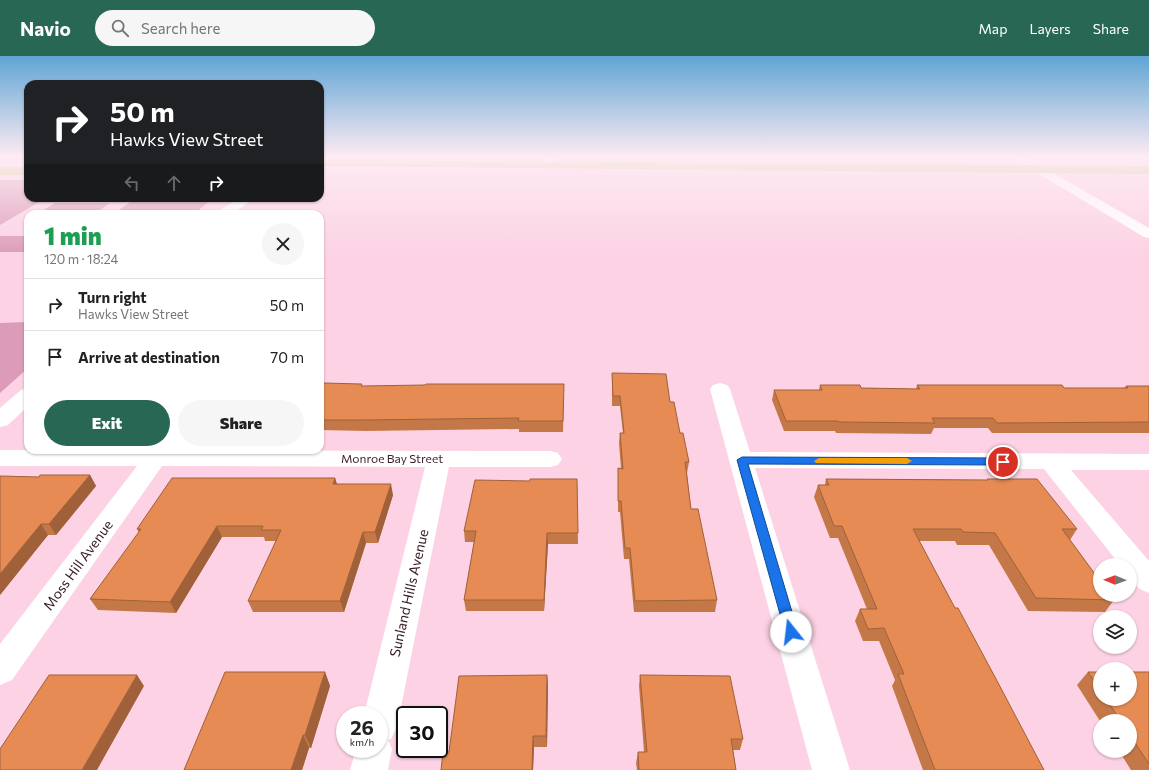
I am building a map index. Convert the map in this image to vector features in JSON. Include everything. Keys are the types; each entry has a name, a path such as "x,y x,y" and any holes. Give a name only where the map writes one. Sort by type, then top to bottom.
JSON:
{"street":[{"path":"1076,190 1149,234"},
{"path":"229,210 242,202"},
{"path":"720,389 742,460 831,770"},
{"path":"0,420 24,398"},
{"name":"Monroe Bay Street","path":"0,458 550,459"},
{"name":"Moss Hill Avenue","path":"0,670 155,459"},
{"name":"Sunland Hills Avenue","path":"384,706 439,459"},
{"path":"742,460 1149,462"},
{"path":"1051,462 1149,581"},
{"path":"369,770 372,758"}],"shaded area":[{"path":"0,190 24,190 24,202 39,202 24,210 0,225"},
{"path":"130,202 208,202 199,210 119,210"},
{"path":"55,203 110,203 100,210 44,210"},
{"path":"0,236 24,236 24,252 0,252"},
{"path":"24,322 24,372 0,393 0,323"}],"building":[{"path":"612,373 666,374 670,402 674,402 680,433 683,433 689,462 685,462 691,509 698,509 717,600 635,601 630,548 625,548 621,501 618,501 618,468 623,469 620,433 624,433 620,396 613,396"},
{"path":"324,383 362,384 361,386 426,384 564,384 563,421 518,421 519,418 324,420"},
{"path":"820,385 860,385 861,388 920,389 917,385 1062,385 1064,388 1128,388 1126,386 1149,386 1149,422 997,423 993,418 932,418 935,423 786,421 774,390 822,390"},
{"path":"40,475 90,475 49,524 41,524 0,574 0,476 39,477"},
{"path":"172,478 335,478 333,484 391,484 375,532 363,532 340,601 248,601 281,530 261,530 263,526 217,526 170,602 90,599 141,529 137,529"},
{"path":"530,479 577,479 578,533 547,533 544,600 464,600 476,531 464,531 475,480 530,481"},
{"path":"826,479 1037,479 1077,529 1062,529 1093,571 1093,599 1036,598 995,533 963,532 961,529 913,529 955,608 958,608 1044,770 935,770 898,674 904,674 884,628 868,629 860,609 877,609 842,526 834,526 818,485 829,485"},
{"path":"225,672 325,672 305,735 303,735 291,770 184,770"},
{"path":"1088,672 1093,672 1093,680"},
{"path":"1137,672 1149,672 1149,764 1137,746 1137,714 1116,714 1111,706 1137,706"},
{"path":"49,675 137,675 82,770 0,770 0,749"},
{"path":"547,675 546,736 533,736 532,770 441,770 442,758 448,758 459,676"},
{"path":"640,675 730,676 743,739 731,739 736,770 639,770 638,752 647,752"}],"slow traffic":[{"path":"819,461 907,461"}],"route":[{"path":"791,632 742,460 1003,462"}]}
